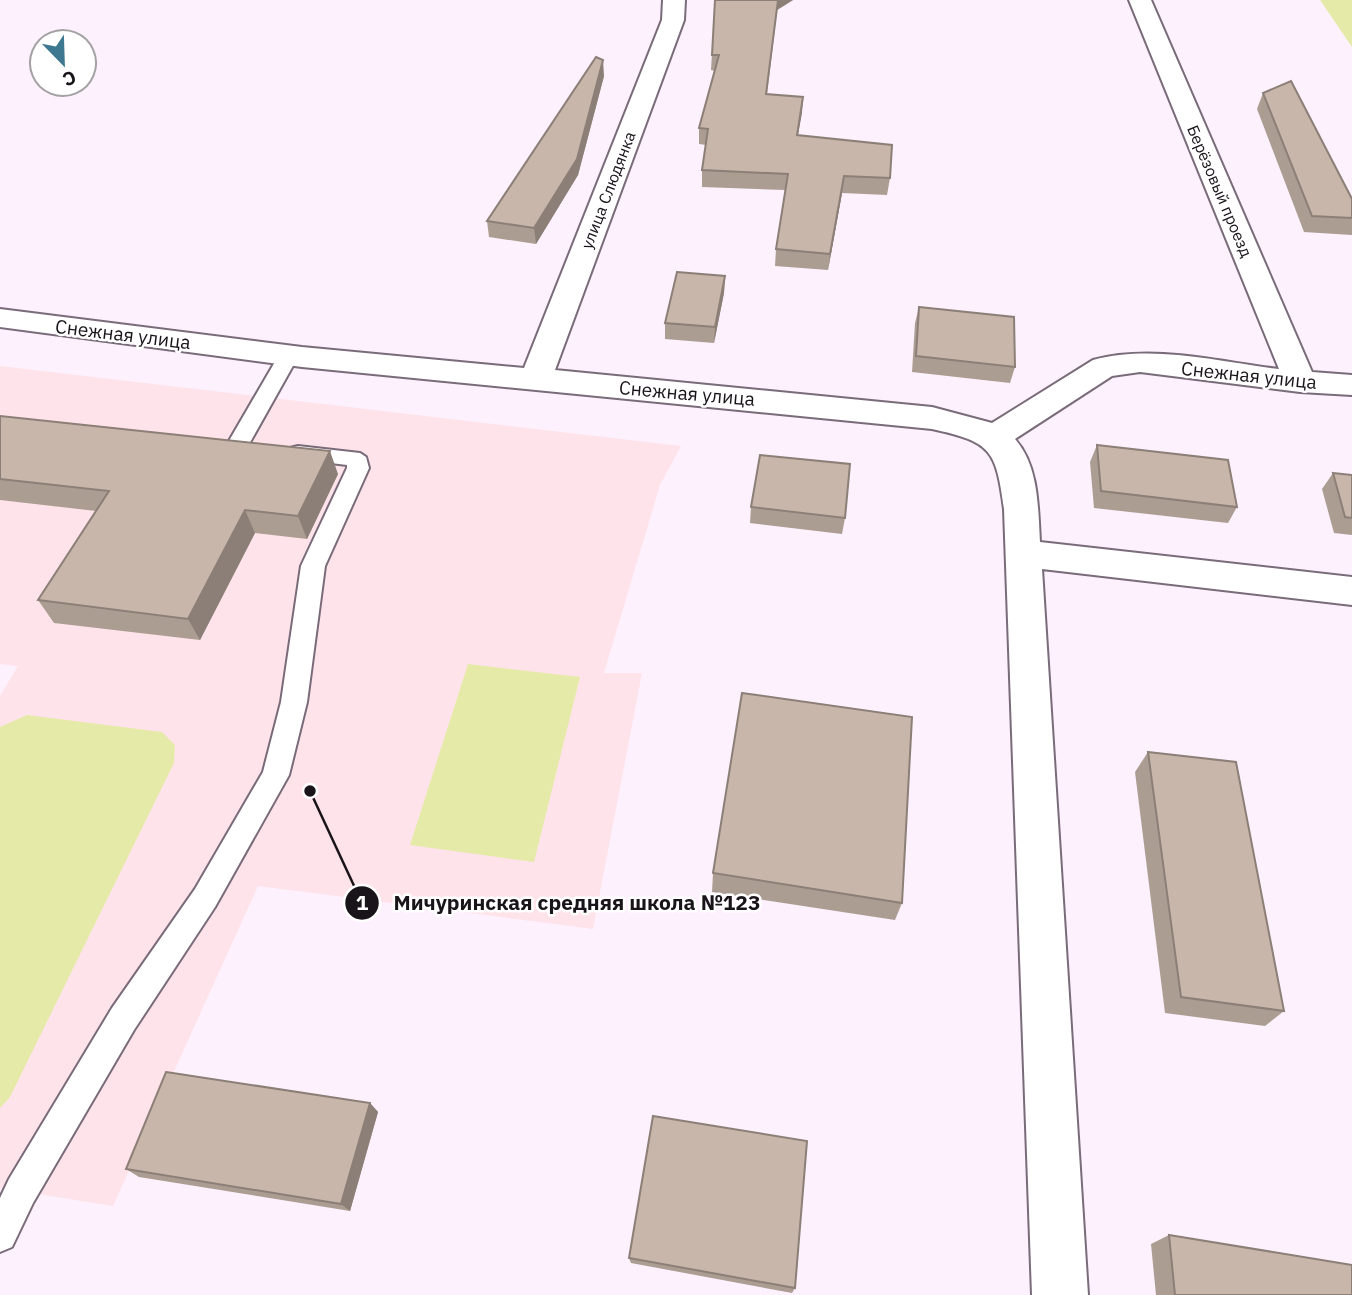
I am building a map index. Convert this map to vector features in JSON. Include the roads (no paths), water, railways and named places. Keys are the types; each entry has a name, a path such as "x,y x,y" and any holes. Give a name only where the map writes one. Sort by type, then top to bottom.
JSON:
{"street":[{"name":"улица Слюдянка","path":"536,378 673,20 674,0"},
{"name":"Берёзовый проезд","path":"1140,0 1300,382"},
{"name":"Снежная улица","path":"0,318 289,355 932,418 965,425 994,437 1104,367 1140,362 1300,382 1352,385"},
{"path":"994,437 1009,454 1016,475 1023,553 1056,1269 1060,1295"},
{"path":"1023,553 1352,591"}],"lane":[{"path":"0,1236 22,1191 123,1019 205,898 276,775 294,702 313,566 359,468 358,462 352,458 225,445 289,355"}],"place":[{"name":"Мичуринская средняя школа №123","path":"310,791"}]}
